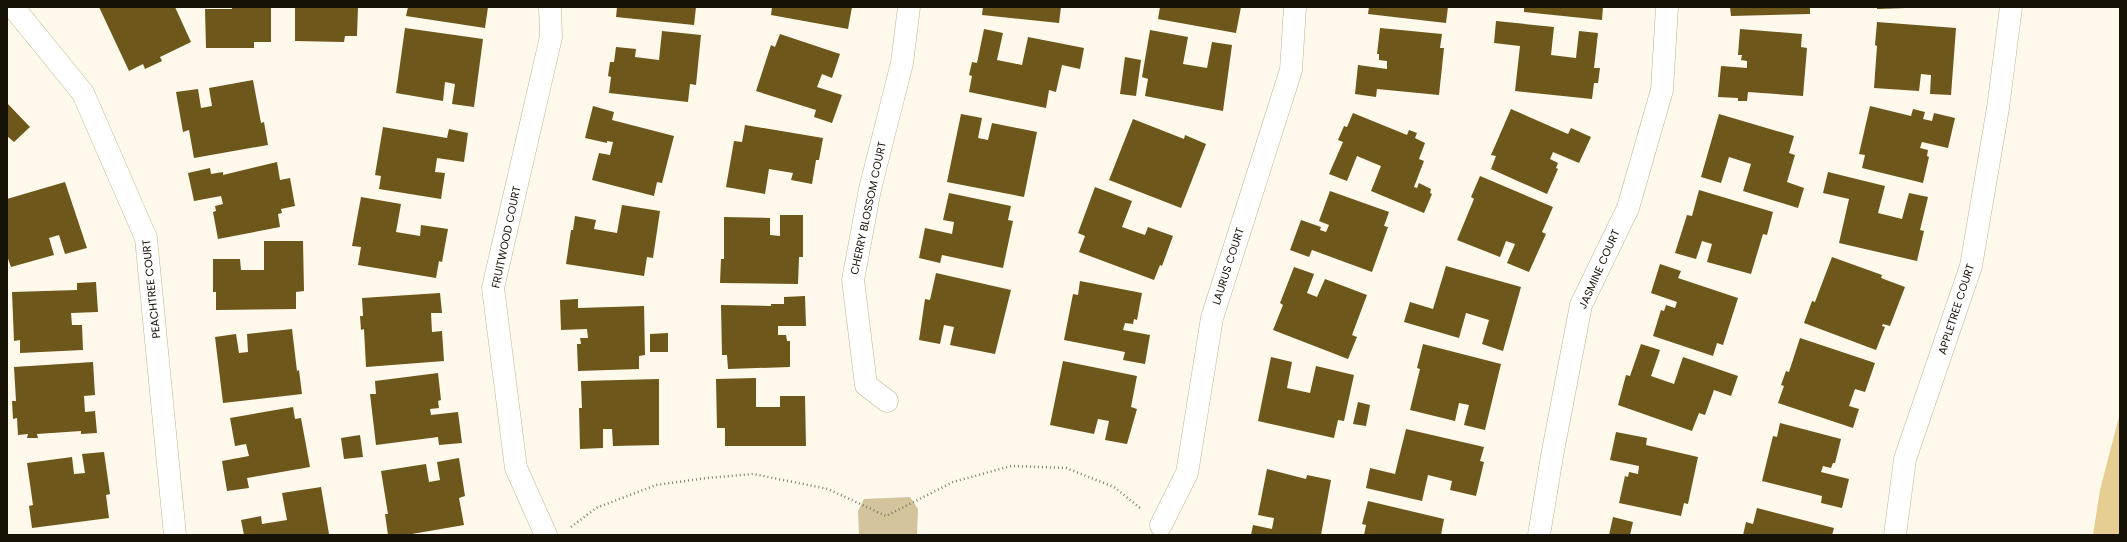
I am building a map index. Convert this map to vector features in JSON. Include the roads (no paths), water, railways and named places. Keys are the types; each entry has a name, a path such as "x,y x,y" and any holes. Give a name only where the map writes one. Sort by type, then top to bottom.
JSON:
{"street":[{"name":"PEACHTREE COURT","path":"14,7 84,93 146,238 175,535"},
{"name":"FRUITWOOD COURT","path":"546,535 516,468 493,288 551,37 550,7"},
{"name":"CHERRY BLOSSOM COURT","path":"887,401 866,385 853,280 870,190 902,63 909,7"},
{"name":"LAURUS COURT","path":"1161,525 1187,473 1212,318 1291,70 1295,7"},
{"name":"JASMINE COURT","path":"1539,535 1552,456 1581,305 1628,208 1662,90 1667,7"},
{"name":"APPLETREE COURT","path":"1895,535 1905,459 1971,266 1998,108 2011,7"}]}
